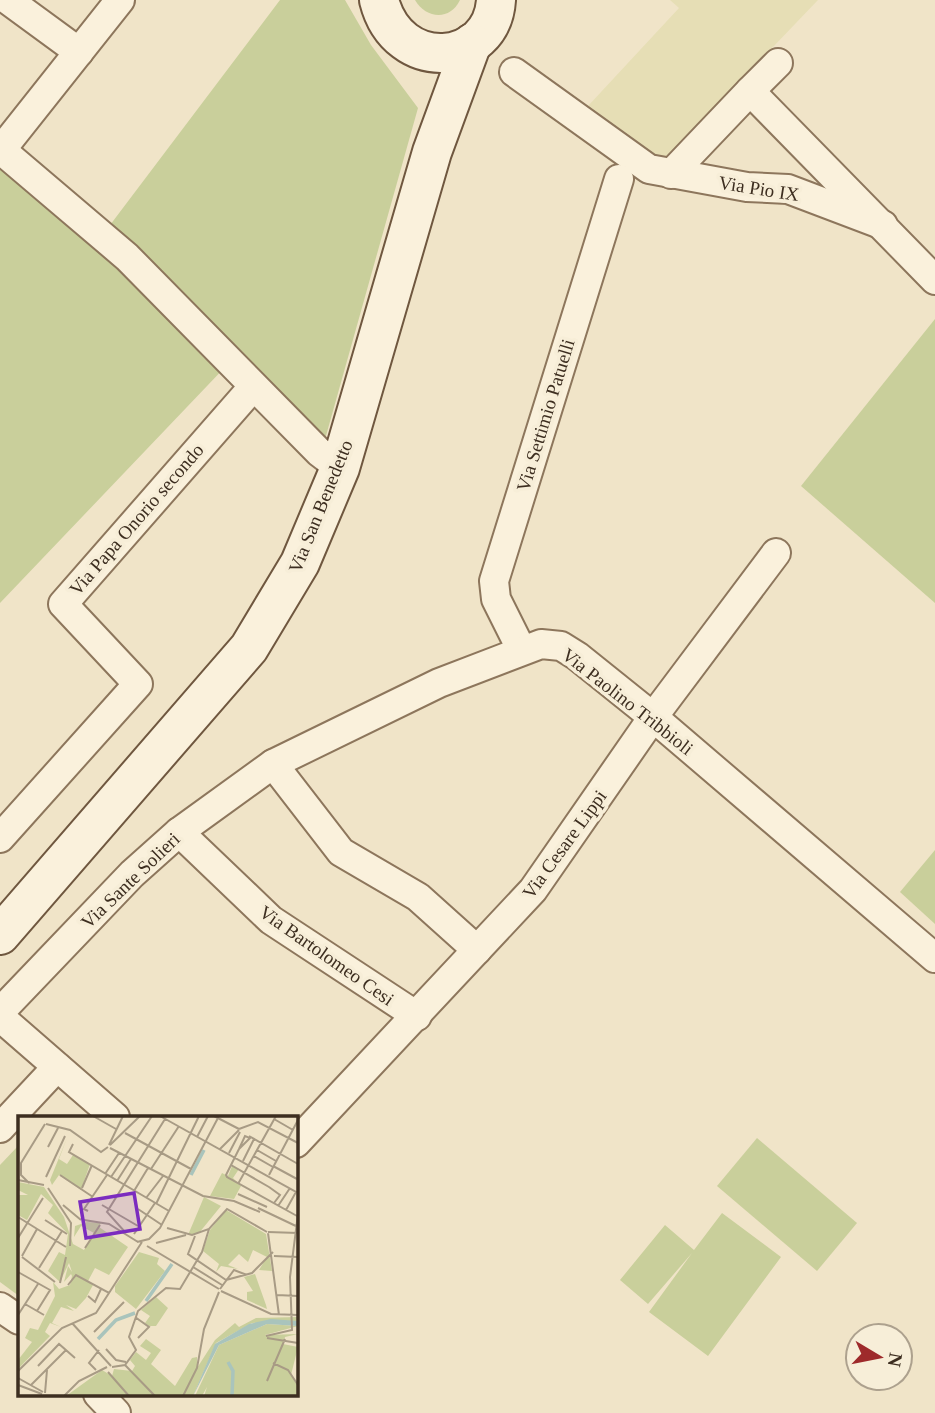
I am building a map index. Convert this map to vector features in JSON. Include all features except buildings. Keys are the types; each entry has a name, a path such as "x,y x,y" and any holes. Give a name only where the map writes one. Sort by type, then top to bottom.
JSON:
{"street":[{"path":"8,0 79,52"},
{"path":"120,0 1,150 127,257 253,387 319,452 340,468"},
{"name":"Via San Benedetto","path":"379,0 384,17 394,33 407,44 425,71 432,99 432,152"},
{"name":"Via San Benedetto","path":"0,935 249,648 300,563 340,468 432,152 472,43 491,20 497,2"},
{"path":"407,44 423,51 440,53 472,43"},
{"path":"671,174 778,63"},
{"name":"Via Pio IX","path":"514,72 649,169 747,187 788,189 883,225"},
{"name":"Via Pio IX","path":"750,91 935,280"},
{"name":"Via Settimio Patuelli","path":"521,649 496,599 494,581 619,179"},
{"name":"Via Papa Onorio secondo","path":"0,838 138,684 63,604 253,387"},
{"name":"Via Cesare Lippi","path":"298,1141 533,890 653,716 776,553"},
{"name":"Via Paolino Tribbioli","path":"273,764 439,683 521,649 541,644 561,646 653,716 935,958"},
{"path":"273,764 341,852 418,897 477,950"},
{"name":"Via Sante Solieri","path":"114,1116 0,1015 132,874 179,832 273,764"},
{"name":"Via Bartolomeo Cesi","path":"179,832 271,920 417,1016"},
{"path":"0,1128 57,1067"},
{"path":"0,1307 18,1319"},
{"path":"100,1396 116,1413"}],"shaded area":[{"path":"670,0 818,0 662,163 588,106 679,8"}],"green space":[{"path":"280,0 345,0 371,45 418,108 322,450 228,364 0,603 0,154 98,241"},
{"path":"415,0 460,0 450,12 438,15 425,11"},
{"path":"935,319 935,603 801,486"},
{"path":"935,850 935,924 900,892"},
{"path":"757,1138 857,1223 817,1271 717,1186"},
{"path":"18,1146 18,1295 0,1282 0,1165"},
{"path":"722,1213 781,1257 708,1356 649,1312 692,1253 648,1304 620,1280 665,1225 694,1250"}]}
